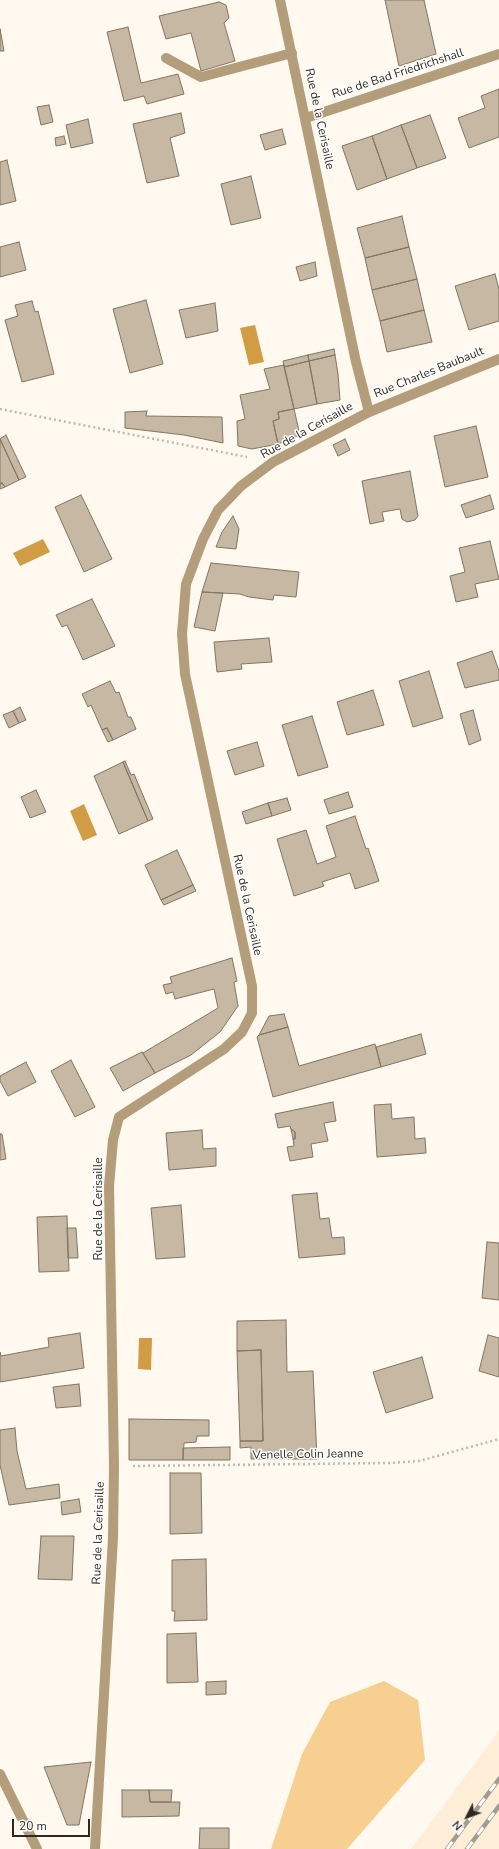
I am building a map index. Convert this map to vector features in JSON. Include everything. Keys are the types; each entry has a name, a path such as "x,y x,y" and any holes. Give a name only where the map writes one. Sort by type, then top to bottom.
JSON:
{"street":[{"name":"Rue de la Cerisaille","path":"95,1849 113,1538 114,1466 109,1186 113,1140 119,1117 224,1049 242,1032 252,1013 252,986 185,674 182,634 186,584 203,538 218,510 241,486 273,462 369,412 356,362 306,118 280,0"},
{"path":"166,58 201,77 292,53"},
{"name":"Rue de Bad Friedrichshall","path":"306,118 499,54"},
{"name":"Rue Charles Baubault","path":"369,412 499,359"},
{"path":"0,1774 37,1849"}],"path":[{"path":"0,409 273,462"},
{"name":"Venelle Colin Jeanne","path":"114,1466 418,1461 499,1439"}],"shaded area":[{"path":"255,325 264,362 249,365 240,328"},
{"path":"43,539 50,552 20,566 13,553"},
{"path":"84,804 97,835 83,841 70,811"},
{"path":"139,1338 152,1338 151,1370 138,1369"},
{"path":"384,1681 418,1700 425,1760 347,1849 271,1849 302,1754 330,1702"},
{"path":"499,1730 499,1849 411,1849 487,1747"}],"building":[{"path":"385,0 424,0 436,54 399,66"},
{"path":"219,2 226,5 229,18 224,23 235,61 201,71 191,33 166,39 159,16"},
{"path":"128,27 141,83 178,74 184,94 147,104 144,96 124,101 107,32"},
{"path":"0,29 4,51 0,51"},
{"path":"499,89 499,137 469,148 458,118 485,108 481,96"},
{"path":"49,105 53,122 41,125 37,107"},
{"path":"181,113 185,133 170,138 179,176 147,183 133,124"},
{"path":"430,115 446,158 417,168 401,125"},
{"path":"88,119 93,143 71,148 66,125"},
{"path":"401,125 417,168 387,179 372,136"},
{"path":"282,129 286,144 265,150 260,135"},
{"path":"64,136 66,144 56,146 55,138"},
{"path":"372,136 387,179 357,190 342,146"},
{"path":"7,160 16,201 0,205 0,162"},
{"path":"251,176 261,218 231,225 221,184"},
{"path":"402,216 409,247 365,258 357,228"},
{"path":"19,242 26,270 0,277 0,247"},
{"path":"409,247 417,279 372,290 365,258"},
{"path":"315,262 317,276 300,281 296,267"},
{"path":"495,274 499,289 499,321 469,330 455,286"},
{"path":"417,279 424,310 380,321 372,290"},
{"path":"146,300 163,364 130,373 113,309"},
{"path":"32,301 35,312 38,311 54,374 22,382 5,320 18,316 15,305"},
{"path":"215,303 218,331 186,338 179,310"},
{"path":"424,310 432,342 387,352 380,321"},
{"path":"334,349 335,355 309,361 308,355"},
{"path":"308,355 309,361 284,367 283,361"},
{"path":"335,355 340,400 317,404 309,361"},
{"path":"309,361 317,404 294,409 284,367"},
{"path":"284,365 294,409 278,412 279,419 273,421 278,444 252,449 238,446 237,421 245,419 240,395 270,389 264,369"},
{"path":"294,409 300,435 278,444 273,421 279,419 278,412"},
{"path":"147,411 146,416 222,417 223,443 184,435 125,428 125,412"},
{"path":"476,426 488,477 445,487 434,436"},
{"path":"6,435 26,477 19,480 0,439"},
{"path":"0,439 19,480 5,487 2,483 0,484"},
{"path":"345,439 350,450 338,456 333,445"},
{"path":"410,471 418,516 415,520 407,522 402,519 400,509 382,512 384,521 370,524 362,481"},
{"path":"2,483 5,487 0,489 0,484"},
{"path":"81,495 112,559 84,572 55,507"},
{"path":"490,495 494,509 466,518 461,505"},
{"path":"233,516 239,529 236,549 216,547 222,532"},
{"path":"490,541 499,579 475,584 478,597 456,602 450,576 465,572 459,548"},
{"path":"211,563 299,572 296,597 274,595 273,600 249,597 240,594 202,592"},
{"path":"202,592 223,593 215,631 194,627"},
{"path":"92,599 115,646 83,660 67,625 62,627 56,615"},
{"path":"269,638 272,662 241,664 242,669 217,672 214,642"},
{"path":"492,651 499,671 499,680 465,688 457,663"},
{"path":"429,671 443,718 413,727 399,681"},
{"path":"110,681 116,693 119,692 128,717 131,717 136,729 113,740 107,728 102,730 91,705 88,707 82,694"},
{"path":"373,690 384,725 347,735 337,702"},
{"path":"20,707 26,720 19,723 13,711"},
{"path":"473,710 481,740 469,745 460,714"},
{"path":"13,711 19,723 9,728 3,715"},
{"path":"312,716 328,767 298,776 282,725"},
{"path":"107,728 113,740 108,742 102,730"},
{"path":"257,742 264,766 235,775 227,751"},
{"path":"125,761 131,775 134,774 153,819 148,821 123,762"},
{"path":"123,762 148,821 119,834 94,776"},
{"path":"36,790 46,812 30,818 21,797"},
{"path":"348,792 353,807 329,814 324,800"},
{"path":"287,798 291,810 272,816 268,803"},
{"path":"268,803 272,816 246,824 242,812"},
{"path":"355,816 379,881 355,889 350,873 322,882 324,886 294,896 277,839 306,830 317,864 336,857 326,826"},
{"path":"177,850 193,885 161,900 145,865"},
{"path":"193,885 196,891 164,905 161,900"},
{"path":"232,958 237,981 234,982 238,1006 220,1032 191,1055 155,1073 143,1053 218,1008 214,989 175,999 173,992 166,994 163,985 172,983 170,977"},
{"path":"284,1014 288,1027 259,1035 269,1016"},
{"path":"288,1027 299,1066 375,1044 381,1067 273,1097 257,1037 259,1035"},
{"path":"421,1034 426,1054 381,1067 376,1047"},
{"path":"142,1052 155,1073 123,1091 110,1068"},
{"path":"71,1060 95,1107 75,1117 51,1071"},
{"path":"26,1062 36,1082 8,1096 0,1081 0,1076"},
{"path":"333,1102 336,1121 324,1123 328,1141 311,1144 313,1157 290,1161 287,1147 294,1146 293,1139 295,1139 295,1132 290,1126 278,1128 275,1114"},
{"path":"391,1104 392,1119 414,1117 415,1139 425,1138 426,1153 377,1157 374,1105"},
{"path":"291,1129 295,1132 295,1139 293,1139"},
{"path":"202,1130 203,1149 216,1148 216,1166 169,1170 166,1133"},
{"path":"0,1134 2,1134 6,1159 0,1160"},
{"path":"317,1193 320,1219 329,1218 332,1238 344,1237 345,1254 299,1258 292,1195"},
{"path":"181,1205 185,1257 156,1259 151,1208"},
{"path":"67,1216 69,1271 39,1272 37,1217"},
{"path":"67,1228 76,1228 78,1258 68,1258"},
{"path":"487,1242 499,1243 499,1300 482,1298"},
{"path":"286,1320 287,1372 313,1371 317,1459 251,1459 251,1447 240,1448 240,1441 263,1441 261,1350 237,1351 237,1321"},
{"path":"80,1333 84,1368 0,1382 0,1352 1,1356 49,1347 48,1338"},
{"path":"488,1335 499,1338 499,1377 479,1371"},
{"path":"261,1350 263,1441 240,1441 237,1351"},
{"path":"422,1357 433,1398 386,1413 373,1372"},
{"path":"79,1384 81,1406 56,1408 53,1387"},
{"path":"129,1419 209,1420 209,1436 197,1436 196,1442 184,1443 183,1460 129,1460"},
{"path":"15,1428 17,1451 26,1489 59,1484 60,1498 9,1505 0,1465 0,1430"},
{"path":"230,1447 230,1460 183,1460 183,1448"},
{"path":"170,1473 201,1473 202,1533 170,1534"},
{"path":"79,1499 81,1512 62,1515 61,1502"},
{"path":"41,1536 74,1536 72,1580 38,1579"},
{"path":"206,1559 207,1620 174,1621 175,1611 172,1611 172,1560"},
{"path":"196,1633 198,1682 167,1683 167,1634"},
{"path":"226,1681 226,1694 206,1695 206,1682"},
{"path":"91,1762 79,1825 67,1825 44,1767"},
{"path":"122,1790 149,1790 150,1802 180,1802 179,1816 122,1817"},
{"path":"149,1790 172,1790 171,1802 150,1802"},
{"path":"200,1828 229,1828 229,1849 199,1849"}],"railway":[{"path":"447,1849 499,1779"},
{"path":"467,1849 499,1806"}]}
